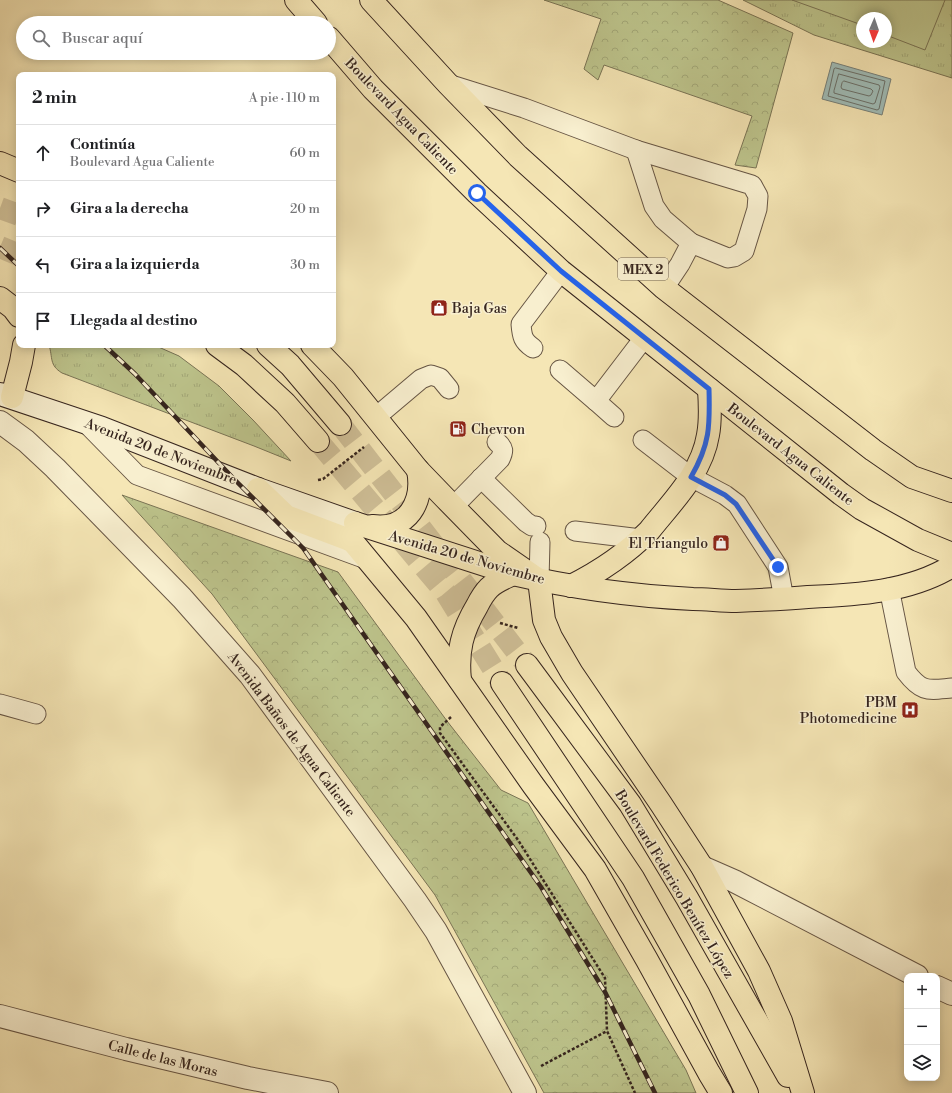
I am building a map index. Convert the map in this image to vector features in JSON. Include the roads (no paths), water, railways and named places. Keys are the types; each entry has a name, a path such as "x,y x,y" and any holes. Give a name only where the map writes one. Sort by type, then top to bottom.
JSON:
{"main road":[{"path":"296,0 310,16"},
{"name":"MEX 2","path":"371,0 448,84 518,156 664,288 873,450 912,477 952,491"},
{"name":"Boulevard Agua Caliente","path":"336,46 373,89 477,193 561,271 841,494 862,509 918,540 952,554"},
{"path":"0,163 16,170"},
{"path":"0,298 16,312"},
{"path":"6,396 21,362 23,348"},
{"path":"221,348 244,365 285,403 318,442"},
{"path":"271,348 290,365 340,424"},
{"path":"315,348 343,377 418,470 497,551 539,580 544,620 551,637 572,673 702,867 760,972 781,1021 802,1093"},
{"path":"571,586 588,577 649,532 691,477 705,449 709,434 709,389"},
{"path":"354,523 381,527 398,523 406,518 416,505 420,479 418,470"},
{"path":"258,489 286,516 353,542 416,618 533,786 595,869 721,1093"},
{"name":"Avenida 20 de Noviembre","path":"354,523 513,574 571,586 653,597 735,601 866,593 906,585 933,576 952,566"},
{"path":"460,680 458,663 460,649 463,635 471,615 488,589 499,580 513,574"},
{"name":"Boulevard Federico Benítez López","path":"527,665 630,804 687,898 797,1093"},
{"path":"502,682 633,878 699,995 746,1093"}],"street":[{"name":"Avenida 20 de Noviembre","path":"6,396 84,421 162,450 258,489 354,523"},
{"path":"0,423 6,396"},
{"name":"Avenida Baños de Agua Caliente","path":"0,423 26,441 55,468 182,598 250,675 416,900 436,931 521,1086"},
{"path":"702,867 734,881 911,973"},
{"path":"940,988 952,994"},
{"name":"Calle de las Moras","path":"0,1016 241,1077 327,1093"}],"lane":[{"path":"448,84 524,108 636,150 752,185 758,196 757,209 744,251 734,257 728,258 691,243 663,220 654,206 636,150"},
{"path":"664,288 680,264 691,243"},
{"path":"533,348 525,342 521,324 561,271"},
{"path":"596,401 644,338"},
{"path":"560,370 614,417"},
{"path":"376,417 421,379 431,374 440,378 449,389"},
{"path":"84,421 137,475 366,559"},
{"path":"643,440 691,477 725,495 736,504 778,567 784,599"},
{"path":"454,506 500,459 503,453 503,447 497,442"},
{"path":"481,478 532,526 538,534 539,580"},
{"path":"575,531 641,539"},
{"path":"889,588 906,672 913,681 927,690 952,688"},
{"path":"0,704 36,714"}],"water":[{"path":"832,62 891,79 882,115 822,99"}],"tunnel":[{"path":"0,208 16,214"},
{"path":"0,247 16,254"},
{"path":"340,424 527,665"},
{"path":"318,441 446,593 502,683"}],"railway":[{"path":"0,248 16,263"},
{"path":"107,348 135,374 234,479 303,548 541,887 605,992 655,1093"}],"place":[{"name":"Baja Gas","path":"439,308"},
{"name":"Chevron","path":"458,429"},
{"name":"El Triangulo","path":"721,543"},
{"name":"PBM Photomedicine","path":"910,710"}]}
